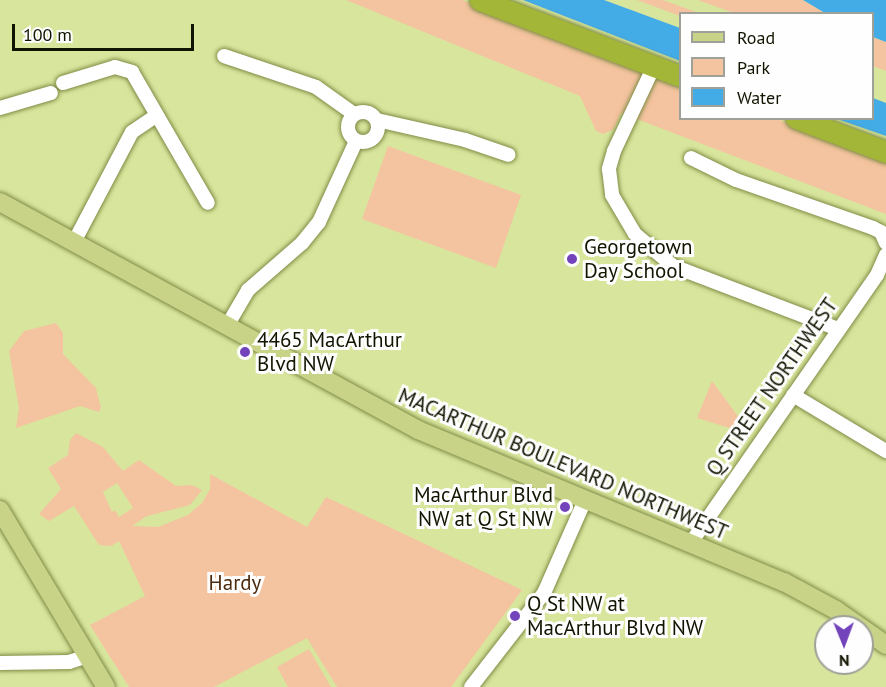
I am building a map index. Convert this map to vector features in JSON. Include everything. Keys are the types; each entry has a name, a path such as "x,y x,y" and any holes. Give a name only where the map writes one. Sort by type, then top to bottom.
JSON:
{"highway":[{"path":"480,0 679,75"},
{"path":"801,120 886,152"}],"main road":[{"name":"MACARTHUR BOULEVARD NORTHWEST","path":"0,202 418,430 810,595 886,645"},
{"path":"0,510 106,687"}],"street":[{"path":"224,56 316,87 354,114 367,112 377,120 465,140 509,155"},
{"path":"654,66 614,151 609,169 612,195 635,234 673,266 838,329"},
{"path":"63,83 115,67 132,72 208,203"},
{"path":"0,108 51,93"},
{"path":"354,114 347,126 356,141"},
{"path":"74,242 132,132 156,116"},
{"path":"356,141 372,140 378,129 377,120"},
{"path":"227,326 248,290 302,243 319,222 356,141"},
{"path":"691,158 736,180 873,228 886,243"},
{"name":"Q STREET NORTHWEST","path":"690,544 838,329 882,277 886,255"},
{"path":"793,395 886,451"},
{"path":"471,687 544,593 585,500"},
{"path":"0,663 69,662 88,656"}],"green space":[{"path":"346,0 462,0 679,83 679,120 780,120 886,159 886,214 621,113 614,129 603,134 596,131 580,96"},
{"path":"637,0 663,0 696,12 679,12 679,16"},
{"path":"698,0 803,0 823,12 731,12"},
{"path":"874,38 886,42 886,71 874,66"},
{"path":"388,146 521,195 496,268 362,219"},
{"path":"56,323 63,333 63,354 96,388 101,408 99,412 80,406 16,428 19,408 9,351 24,331"},
{"path":"712,381 740,419 733,429 697,418"},
{"name":"Hardy","path":"76,433 103,447 123,471 139,460 176,486 192,485 202,490 190,505 147,516 132,526 158,527 188,515 202,503 210,489 210,474 307,527 326,497 522,590 451,687 337,687 307,638 214,687 129,687 90,625 145,596 119,541 111,546 99,545 74,506 49,521 39,514 61,489 48,468 68,455 70,440","holes":["117,483 133,508 119,517 115,510 112,512 103,492"]},
{"path":"309,649 331,687 288,687 277,667"}],"water":[{"path":"523,0 604,0 679,28 679,61"},
{"path":"803,0 886,0 886,42 874,37 874,12 823,12"},
{"path":"874,98 886,103 886,136 840,120 874,120"}],"place":[{"name":"Georgetown Day School","path":"572,259"},
{"name":"4465 MacArthur Blvd NW","path":"245,352"},
{"name":"MacArthur Blvd NW at Q St NW","path":"565,507"},
{"name":"Q St NW at MacArthur Blvd NW","path":"515,616"}]}
